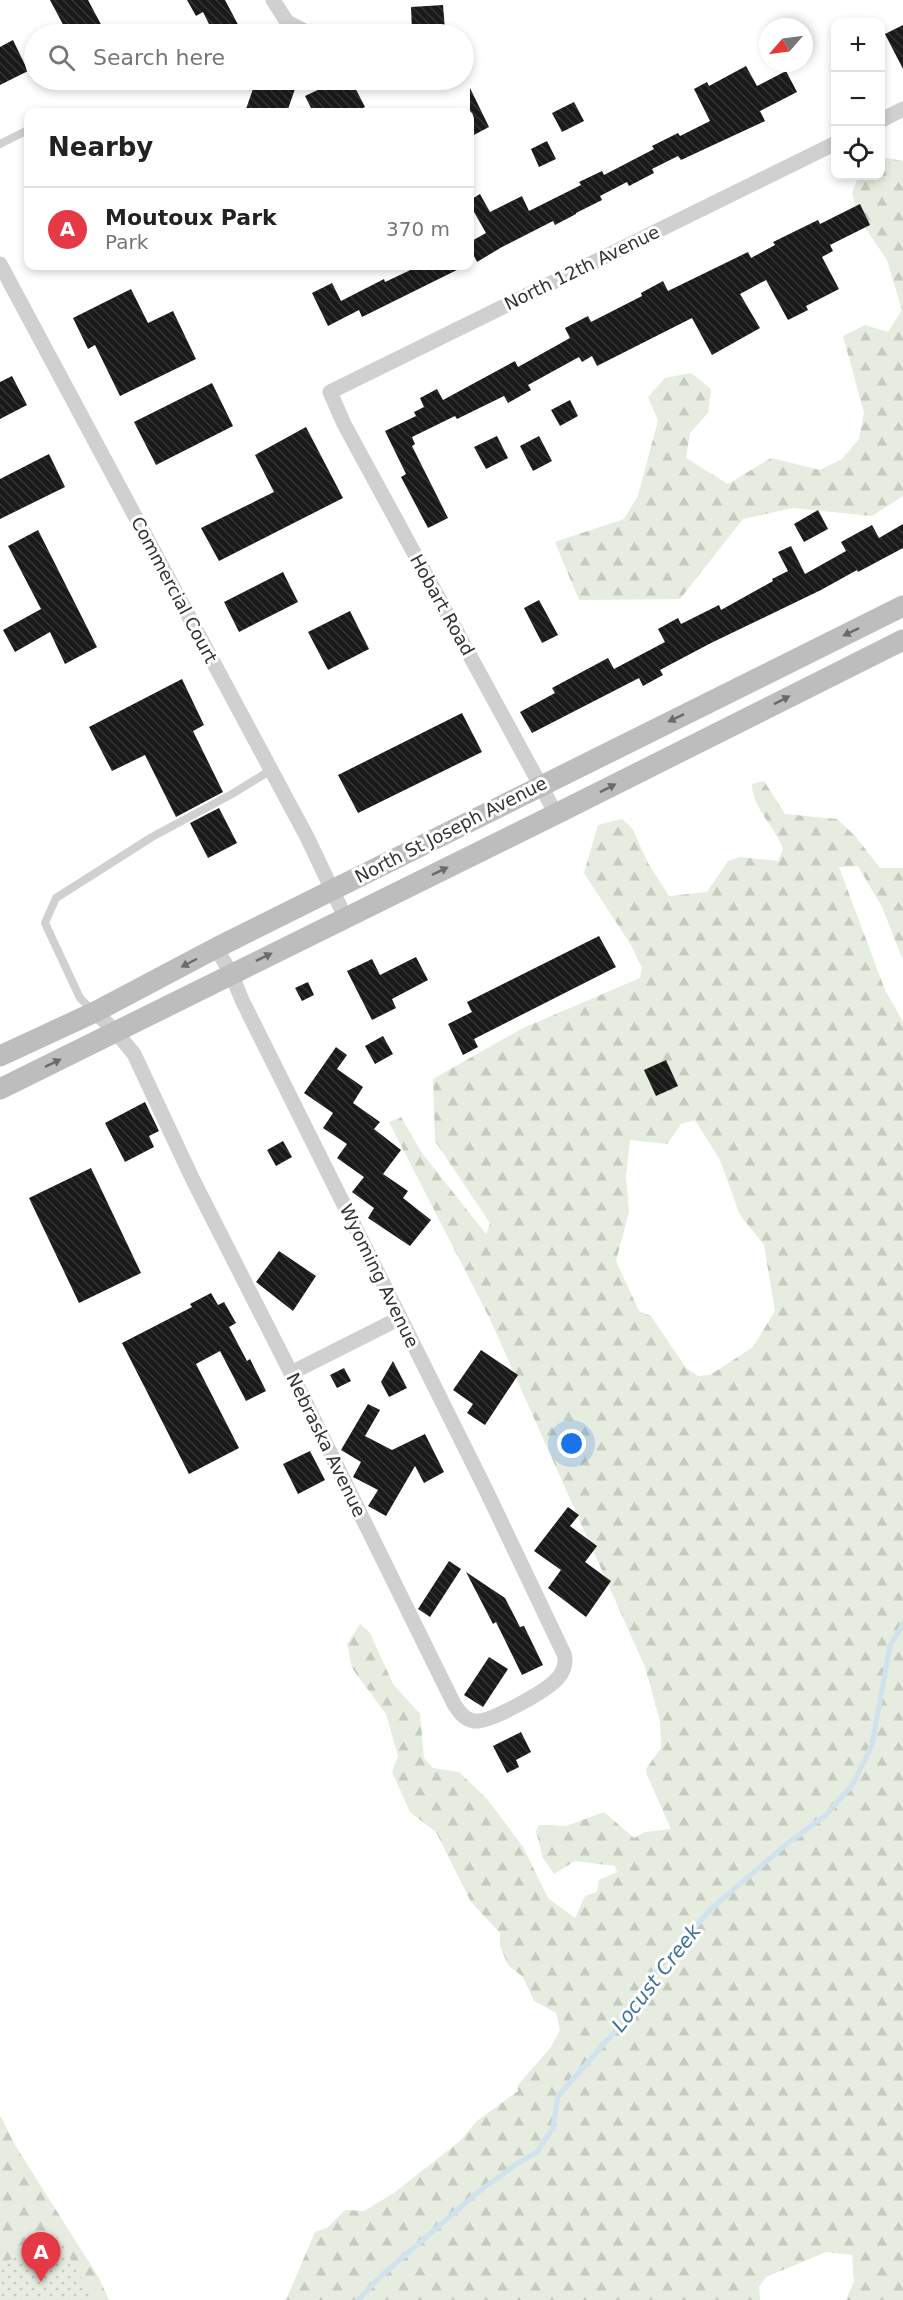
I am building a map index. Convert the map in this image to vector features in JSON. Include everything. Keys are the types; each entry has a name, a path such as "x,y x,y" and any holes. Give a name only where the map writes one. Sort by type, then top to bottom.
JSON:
{"main road":[{"name":"North St Joseph Avenue","path":"0,1056 94,1012 331,890 903,606"},
{"name":"North St Joseph Avenue","path":"0,1089 903,640"}],"street":[{"path":"273,0 287,22 291,24"},
{"path":"885,119 903,110"},
{"name":"North 12th Avenue","path":"331,394 330,392 831,145"},
{"name":"Commercial Court","path":"0,264 307,837 345,917"},
{"name":"Hobart Road","path":"331,394 344,424 556,814"},
{"name":"Wyoming Avenue","path":"216,948 231,973 242,1000 541,1604"},
{"name":"Nebraska Avenue","path":"94,1012 115,1031 134,1054 198,1190 454,1704 466,1719 477,1722 491,1717 528,1698 558,1678 566,1659 541,1604"},
{"path":"291,1373 400,1318"}],"lane":[{"path":"0,144 24,132"},
{"path":"94,1012 80,998 45,923 56,898 152,837 271,770"}],"green space":[{"path":"885,159 903,161 903,496 872,516 793,508 743,519 680,599 579,600 555,542 624,519 638,496 658,420 648,397 665,378 691,373 711,389 708,413 690,433 686,458 728,484 771,458 820,470 842,459 859,439 864,413 843,336 865,325 888,332 902,310 887,260 858,217 852,192 857,180 885,180"},
{"path":"764,781 785,814 837,819 856,837 880,868 903,868 903,960 882,907 858,866 839,867 885,990 903,1022 903,2300 846,2300 854,2281 852,2255 826,2252 766,2277 759,2287 760,2300 286,2300 315,2232 327,2228 345,2210 364,2211 394,2193 460,2141 477,2121 518,2091 518,2085 551,2047 560,2030 556,2013 534,2001 523,1977 508,1965 500,1946 500,1933 471,1902 436,1832 410,1812 392,1772 398,1756 386,1714 352,1668 347,1644 360,1624 370,1633 393,1684 420,1714 424,1758 433,1768 459,1772 488,1800 523,1847 548,1898 575,1918 585,1896 597,1892 599,1880 617,1872 615,1866 575,1861 554,1874 543,1858 536,1831 539,1825 566,1826 604,1812 634,1838 645,1832 671,1829 646,1769 661,1748 660,1721 645,1667 489,1317 389,1122 401,1117 422,1153 486,1234 490,1223 435,1141 433,1079 521,1029 640,978 642,968 631,945 584,873 598,825 622,819 632,828 648,863 669,896 707,892 728,861 740,857 778,861 783,849 756,801 752,784","holes":["695,1120 720,1160 740,1215 764,1245 775,1311 753,1347 710,1375 698,1376 686,1368 651,1316 639,1311 616,1261 629,1212 626,1176 630,1140 667,1144 681,1124"]},
{"path":"0,2115 15,2145 99,2278 109,2300 0,2300"},
{"path":"59,2238 93,2300 0,2300 0,2264"}],"building":[{"path":"50,0 88,0 101,24 63,24"},
{"path":"187,0 225,0 238,24 209,24 203,12 196,16"},
{"path":"443,5 445,24 412,24 411,7"},
{"path":"903,25 903,69 885,34"},
{"path":"13,40 24,63 24,73 0,85 0,47"},
{"path":"746,66 757,86 787,72 797,92 760,111 765,121 681,160 678,156 652,169 654,173 629,186 627,182 600,196 602,200 576,214 555,225 553,221 477,262 474,256 474,240 486,233 474,212 474,198 480,194 490,212 522,196 529,211 581,185 579,182 602,171 604,175 654,149 652,146 678,133 680,136 710,121 694,89 707,82 709,86"},
{"path":"253,90 295,90 288,108 246,108"},
{"path":"318,90 356,90 365,107 311,108 305,96"},
{"path":"471,90 489,127 474,135 474,108 470,108"},
{"path":"574,102 584,121 562,132 552,113"},
{"path":"547,141 556,159 539,167 531,149"},
{"path":"860,204 870,225 830,245 833,251 822,257 839,289 806,306 808,310 788,320 766,280 740,294 760,328 712,355 692,318 597,366 592,356 582,362 579,357 528,385 531,390 508,403 504,396 457,419 455,416 412,437 415,444 412,446 448,518 428,528 401,477 406,474 385,431 416,416 414,412 424,407 420,398 437,389 443,400 515,361 518,367 570,338 565,328 588,316 591,322 642,296 641,293 663,281 668,291 748,252 751,258 775,245 773,242 818,220 820,224"},
{"path":"410,270 457,270 362,317 359,310 328,326 312,293 332,283 341,301 384,279 385,282"},
{"path":"131,289 148,323 173,311 196,359 120,396 95,345 88,349 73,318"},
{"path":"12,376 27,405 0,419 0,382"},
{"path":"212,383 233,426 156,465 134,422"},
{"path":"570,400 578,416 560,426 551,410"},
{"path":"306,427 343,498 219,561 201,528 274,492 255,455"},
{"path":"497,436 508,458 486,469 474,447"},
{"path":"539,436 552,461 533,471 520,446"},
{"path":"49,454 65,487 0,519 0,479"},
{"path":"818,510 828,529 804,542 794,524"},
{"path":"903,524 903,548 660,670 663,675 643,686 639,678 532,733 520,712 555,693 552,688 608,658 614,669 665,642 658,629 678,618 681,624 719,605 721,610 773,581 772,579 788,571 778,552 791,546 805,574 846,551 841,542 872,525 879,538"},
{"path":"38,530 97,647 65,664 50,632 15,652 3,630 41,609 8,546"},
{"path":"283,572 298,602 239,632 224,602"},
{"path":"539,600 558,635 542,643 524,608"},
{"path":"350,611 369,649 328,670 308,632"},
{"path":"182,679 204,725 193,731 223,792 176,817 145,755 112,771 89,727"},
{"path":"462,713 482,752 358,813 338,775"},
{"path":"219,808 237,843 208,858 190,823"},
{"path":"599,936 616,967 474,1039 478,1047 463,1055 448,1024 472,1012 467,1002"},
{"path":"416,957 428,980 392,999 396,1008 372,1020 347,971 372,959 380,975"},
{"path":"308,982 314,995 302,1001 295,988"},
{"path":"383,1036 393,1054 375,1064 365,1046"},
{"path":"336,1047 347,1055 337,1069 363,1087 353,1103 380,1122 374,1129 401,1150 383,1174 408,1191 403,1198 431,1220 410,1246 368,1218 374,1208 352,1192 364,1177 337,1158 347,1144 323,1128 333,1113 304,1093"},
{"path":"666,1060 678,1086 656,1096 644,1070"},
{"path":"145,1102 159,1131 149,1136 154,1147 125,1162 105,1123"},
{"path":"283,1141 292,1157 276,1166 267,1150"},
{"path":"91,1168 141,1273 79,1303 29,1198"},
{"path":"279,1251 316,1276 293,1311 256,1282"},
{"path":"211,1293 218,1305 224,1302 236,1323 229,1327 247,1361 250,1359 266,1391 246,1401 220,1351 196,1364 239,1448 189,1474 122,1343 192,1307 190,1304"},
{"path":"481,1350 518,1375 485,1425 467,1413 473,1404 453,1390"},
{"path":"393,1361 407,1388 389,1397 381,1382"},
{"path":"344,1368 351,1381 337,1388 330,1375"},
{"path":"368,1404 380,1410 365,1436 392,1450 425,1434 444,1472 424,1483 415,1466 386,1516 368,1506 378,1490 353,1477 361,1462 341,1450"},
{"path":"310,1451 325,1480 298,1494 283,1464"},
{"path":"568,1507 579,1515 570,1526 597,1546 585,1562 611,1581 586,1617 548,1588 561,1570 534,1551"},
{"path":"449,1561 461,1569 430,1617 418,1609"},
{"path":"466,1572 505,1598 520,1627 524,1626 543,1665 522,1675 496,1622 493,1624"},
{"path":"489,1657 508,1669 483,1707 464,1695"},
{"path":"521,1732 531,1752 516,1760 519,1767 507,1773 493,1746"}],"waterway":[{"name":"Locust Creek","path":"358,2300 380,2277 477,2193 537,2152 553,2128 558,2096 619,2027 657,1970 711,1909 788,1843 826,1815 853,1784 872,1745 890,1646 903,1624"}],"place":[{"name":"Moutoux Park","path":"41,2282"}]}
